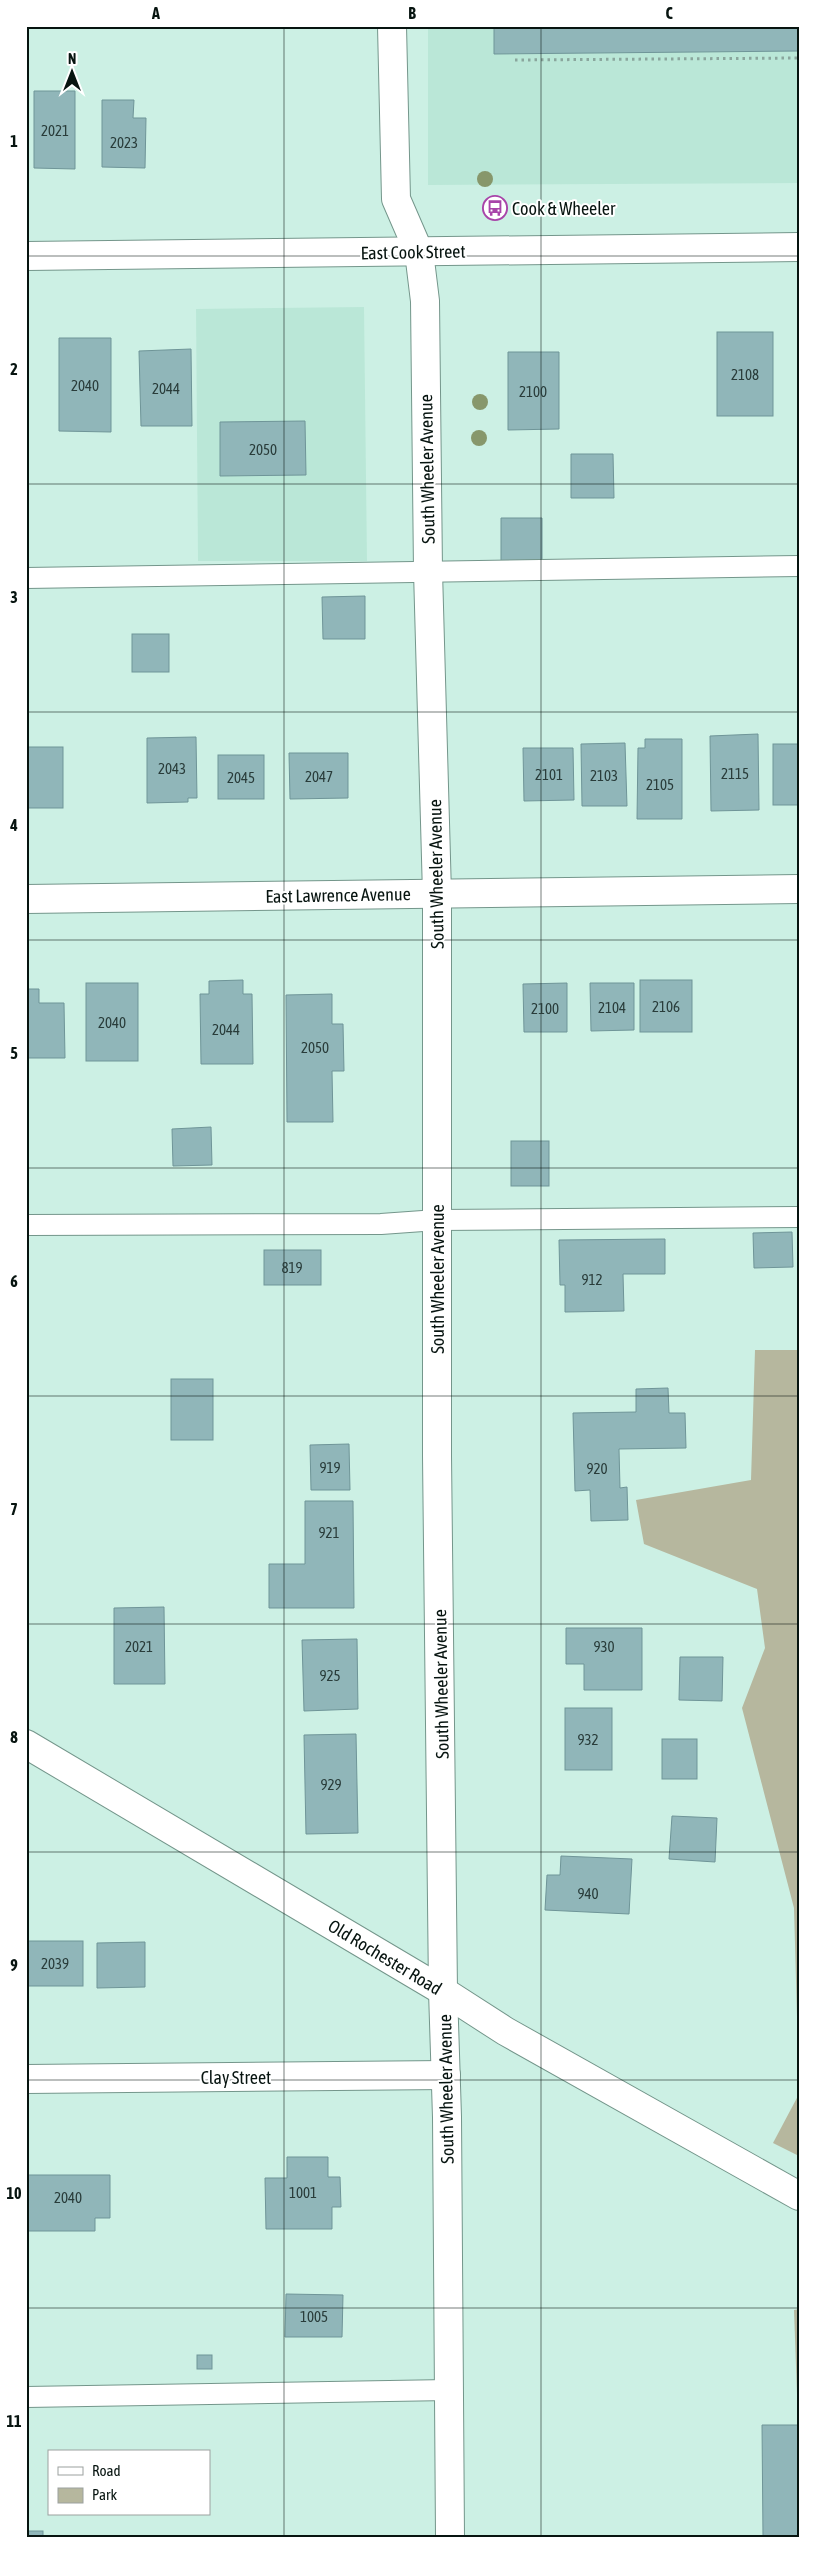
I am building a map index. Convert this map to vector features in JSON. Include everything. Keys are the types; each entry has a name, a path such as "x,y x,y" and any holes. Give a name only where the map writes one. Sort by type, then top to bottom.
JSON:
{"street":[{"name":"South Wheeler Avenue","path":"392,26 396,199 419,252 425,301 428,571 437,894 437,1220 443,1991 446,2075 450,2537"},
{"name":"East Cook Street","path":"26,256 799,247"},
{"name":"East Lawrence Avenue","path":"26,899 799,889"},
{"name":"Old Rochester Road","path":"26,1744 443,1991 505,2032 799,2196"},
{"name":"Clay Street","path":"26,2079 446,2075"}],"lane":[{"path":"26,578 799,566"},
{"path":"26,1225 381,1224 437,1220 799,1217"},
{"path":"26,2397 449,2390"}],"path":[{"path":"515,60 799,58"}],"shaded area":[{"path":"428,26 799,26 799,183 428,185"},
{"path":"364,307 367,561 198,561 196,309"}],"green space":[{"path":"755,1350 799,1350 799,2089 794,1908 742,1708 765,1648 757,1589 644,1544 636,1500 751,1480"},
{"path":"799,2094 799,2156 773,2143"},
{"path":"799,2309 799,2422 798,2422 794,2310"}],"building":[{"path":"494,26 799,26 799,51 494,54"},
{"path":"34,91 75,91 75,169 34,168"},
{"path":"102,100 134,100 133,118 146,118 145,168 102,167"},
{"path":"717,332 773,332 773,416 717,416"},
{"path":"59,338 111,338 111,432 59,431"},
{"path":"191,349 192,426 141,426 139,351"},
{"path":"508,352 559,352 559,429 508,430"},
{"path":"305,421 306,475 220,476 220,422"},
{"path":"571,454 613,454 614,498 571,498"},
{"path":"501,518 542,518 542,560 501,561"},
{"path":"365,596 365,639 323,639 322,597"},
{"path":"132,634 169,634 169,672 132,672"},
{"path":"758,734 759,810 711,811 710,736"},
{"path":"196,737 197,798 188,798 188,802 147,803 147,738"},
{"path":"645,739 682,739 682,819 637,819 638,748 645,748"},
{"path":"625,743 627,806 582,806 581,744"},
{"path":"773,744 799,744 799,805 773,805"},
{"path":"26,747 63,747 63,808 26,808"},
{"path":"523,748 573,748 574,800 524,801"},
{"path":"289,753 348,753 348,798 290,799"},
{"path":"218,755 264,755 264,799 218,799"},
{"path":"243,980 243,994 252,994 253,1064 201,1064 200,994 209,994 209,981"},
{"path":"640,980 692,980 692,1032 640,1032"},
{"path":"86,983 138,983 138,1061 86,1061"},
{"path":"567,983 567,1032 524,1032 523,984"},
{"path":"590,983 634,983 634,1030 591,1031"},
{"path":"26,989 39,989 39,1003 64,1003 65,1058 26,1058"},
{"path":"332,994 332,1024 343,1024 344,1071 332,1071 333,1122 287,1122 286,995"},
{"path":"211,1127 212,1165 173,1166 172,1129"},
{"path":"511,1141 549,1141 549,1186 511,1186"},
{"path":"792,1232 793,1267 754,1268 753,1233"},
{"path":"665,1239 665,1274 623,1274 624,1311 565,1312 565,1285 560,1285 559,1240"},
{"path":"264,1250 321,1250 321,1285 264,1285"},
{"path":"171,1379 213,1379 213,1440 171,1440"},
{"path":"668,1388 669,1413 685,1413 686,1448 619,1449 620,1488 627,1487 628,1520 591,1521 590,1490 575,1491 573,1413 636,1412 636,1389"},
{"path":"349,1444 350,1490 311,1490 310,1445"},
{"path":"305,1501 353,1501 354,1608 269,1608 269,1564 305,1564"},
{"path":"164,1607 165,1684 114,1684 114,1608"},
{"path":"566,1628 642,1628 642,1690 584,1690 584,1664 566,1664"},
{"path":"357,1639 358,1709 304,1711 302,1640"},
{"path":"680,1657 723,1657 722,1701 679,1700"},
{"path":"565,1708 612,1708 612,1770 565,1770"},
{"path":"356,1734 358,1833 306,1834 304,1735"},
{"path":"662,1739 697,1739 697,1779 662,1779"},
{"path":"672,1816 717,1818 715,1862 669,1859"},
{"path":"561,1856 632,1859 629,1914 545,1910 547,1875 560,1875"},
{"path":"26,1941 83,1941 83,1986 26,1986"},
{"path":"145,1942 145,1987 97,1988 97,1943"},
{"path":"287,2157 328,2157 328,2177 340,2177 341,2207 332,2207 332,2229 266,2229 265,2178 287,2178"},
{"path":"26,2175 110,2175 110,2218 95,2218 95,2231 26,2231"},
{"path":"286,2294 343,2295 342,2337 285,2337"},
{"path":"197,2355 212,2355 212,2369 197,2369"},
{"path":"762,2425 799,2425 799,2537 763,2537"},
{"path":"26,2531 43,2531 43,2537 26,2537"}],"place":[{"name":"Cook & Wheeler","path":"495,208"}]}
